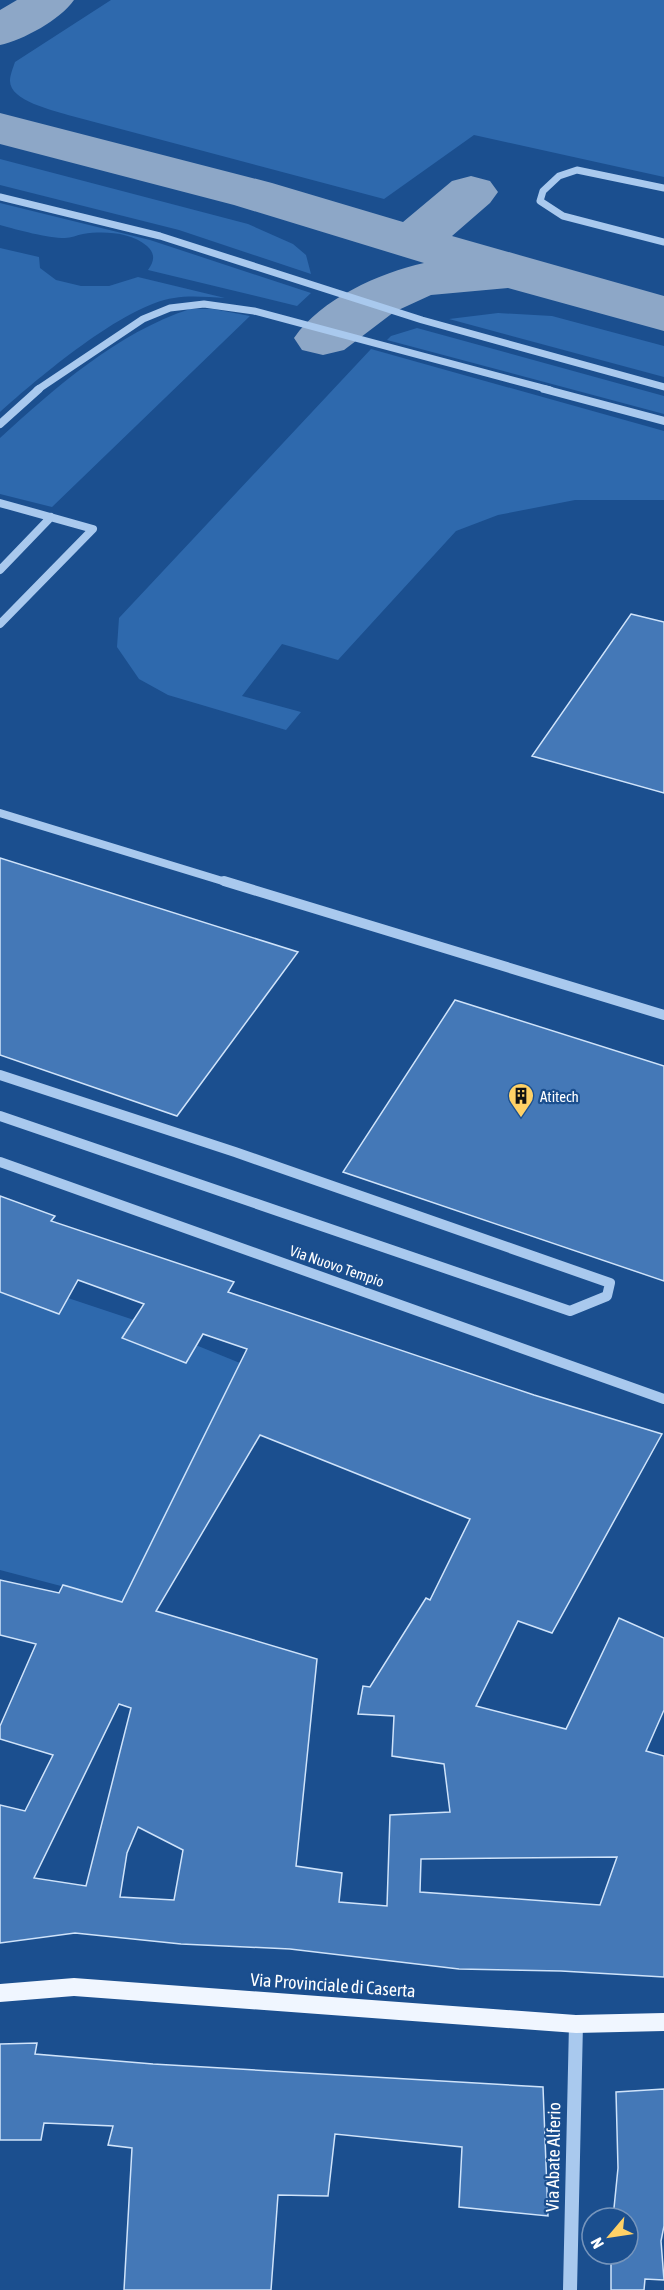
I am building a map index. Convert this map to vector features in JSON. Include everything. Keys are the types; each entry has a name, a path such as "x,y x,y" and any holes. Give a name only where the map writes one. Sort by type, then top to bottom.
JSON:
{"main road":[{"name":"Via Provinciale di Caserta","path":"0,1993 74,1987 576,2024 664,2022"}],"street":[{"path":"664,188 577,170 559,176 543,191 540,201 563,216 664,242"},
{"path":"0,196 160,236 422,320 664,387"},
{"path":"0,424 43,385 120,332 170,308 204,304 254,311 664,421"},
{"path":"0,624 93,529 2,506"},
{"path":"0,570 51,517"},
{"path":"0,813 664,1015"},
{"path":"0,1075 235,1152 610,1283 607,1296 570,1311 0,1116"},
{"name":"Via Nuovo Tempio","path":"0,1162 664,1399"},
{"name":"Via Abate Alferio","path":"570,2290 576,2024"}],"shaded area":[{"path":"111,0 664,0 664,177 474,135 384,199 68,115 33,104 17,94 10,81 15,62"},
{"path":"0,159 248,224 293,244 306,255 311,274 179,230 0,185"},
{"path":"0,203 150,240 311,293 297,306 148,270 153,261 153,255 140,241 125,235 99,233 58,238 0,225"},
{"path":"0,248 39,257 40,268 56,280 81,286 109,286 138,277 225,298 193,296 174,298 131,314 82,345 0,412"},
{"path":"190,309 213,309 250,316 52,507 0,494 0,438 89,363 137,332"},
{"path":"498,313 552,316 664,346 664,377 449,319"},
{"path":"417,328 664,396 664,414 387,340 391,336"},
{"path":"371,349 664,431 664,500 575,500 498,515 456,531 338,660 282,644 242,696 301,712 286,730 168,695 139,679 117,647 119,618"},
{"path":"0,1292 59,1314 68,1298 134,1320 240,1363 122,1602 0,1570"}],"building":[{"path":"631,614 664,622 664,793 532,756"},
{"path":"0,858 298,952 177,1116 0,1055"},
{"name":"Atitech","path":"455,1000 664,1066 664,1281 343,1172"},
{"path":"0,1196 55,1216 51,1221 234,1282 228,1292 534,1395 662,1434 552,1633 518,1621 476,1706 566,1729 619,1618 664,1638 664,1710 646,1751 664,1756 664,1977 561,1971 459,1969 290,1949 181,1944 75,1933 0,1943 0,1805 25,1811 53,1755 0,1739 0,1726 36,1644 0,1635 0,1580 59,1593 63,1585 122,1602 247,1349 203,1334 186,1363 122,1338 144,1304 78,1280 59,1314 0,1292","holes":["260,1435 470,1519 430,1600 426,1598 370,1687 363,1686 358,1714 394,1716 392,1756 444,1764 450,1812 390,1815 387,1906 339,1902 342,1873 296,1866 317,1659 156,1611","119,1704 131,1708 86,1886 34,1878","138,1827 183,1850 174,1900 120,1897 127,1853","617,1857 600,1905 420,1892 421,1859"]},
{"path":"37,2043 35,2054 153,2064 543,2087 548,2216 459,2207 462,2147 335,2134 328,2196 278,2195 271,2290 124,2290 132,2148 108,2145 113,2126 44,2123 41,2140 0,2140 0,2044"},
{"path":"664,2089 664,2226 661,2241 664,2280 645,2279 644,2290 611,2290 611,2266 640,2266 640,2206 614,2206 618,2168 616,2092"}],"taxiway":[{"path":"0,31 50,0"},
{"path":"0,128 253,194 530,277 664,314"},
{"path":"413,241 471,192"},
{"path":"323,338 374,300 404,285 444,276 498,274"}],"place":[{"name":"Atitech","path":"521,1119"}]}
